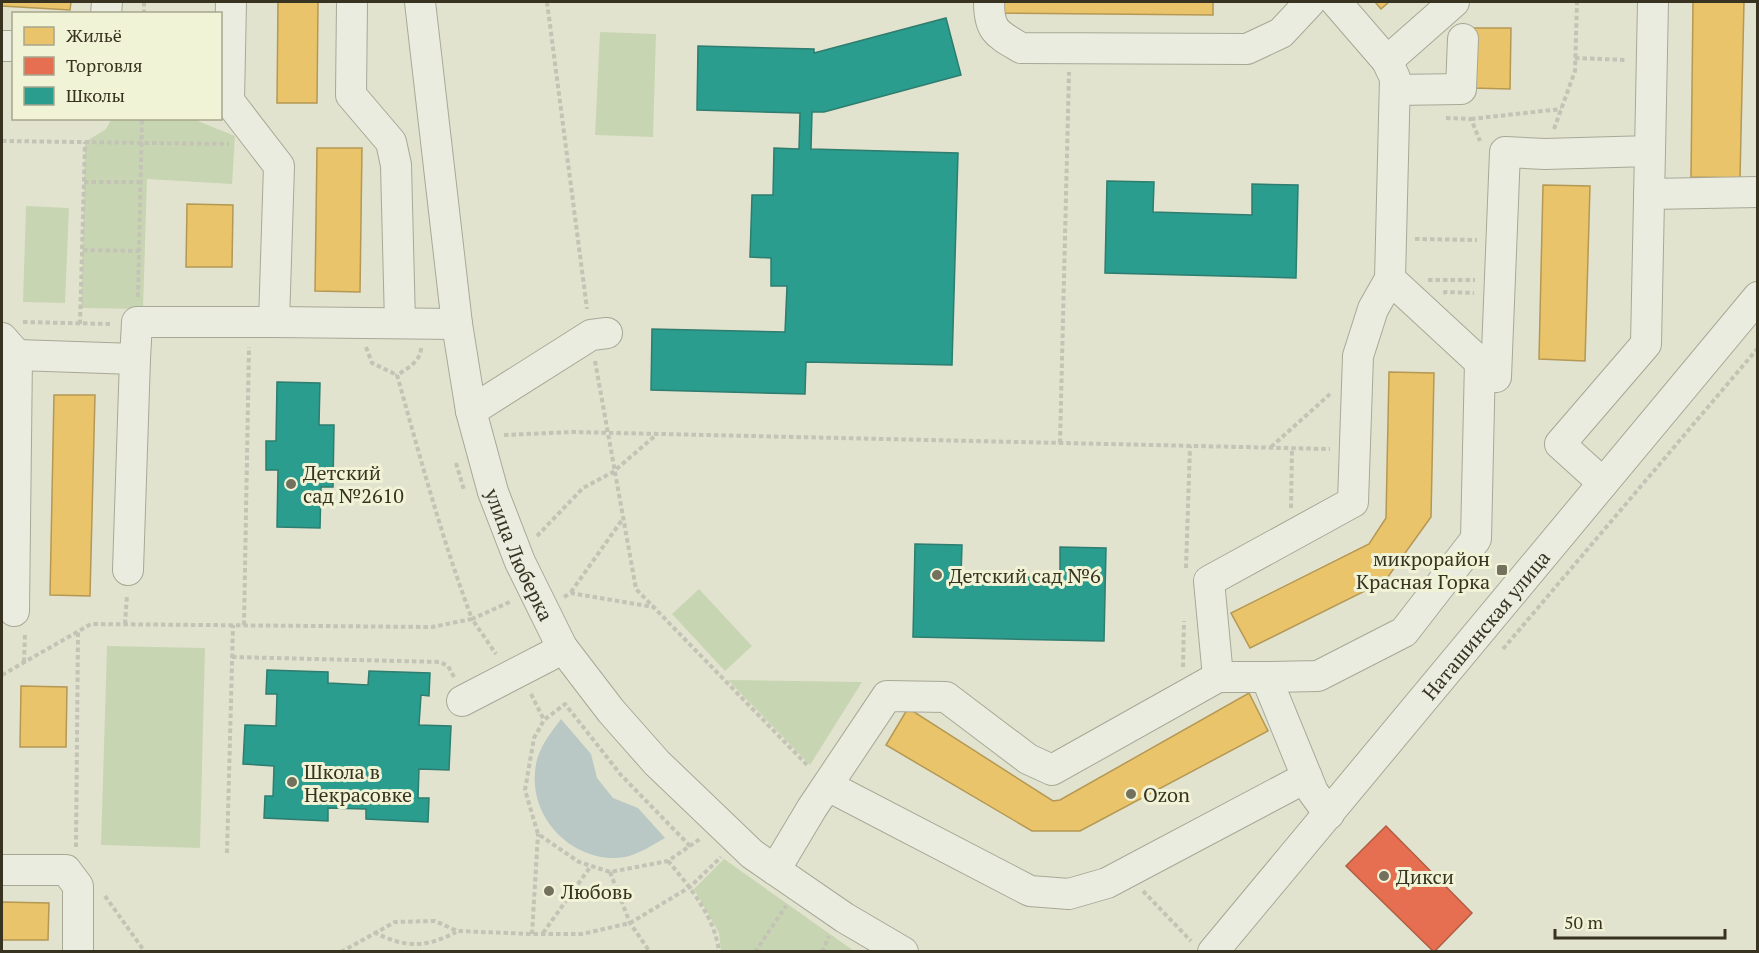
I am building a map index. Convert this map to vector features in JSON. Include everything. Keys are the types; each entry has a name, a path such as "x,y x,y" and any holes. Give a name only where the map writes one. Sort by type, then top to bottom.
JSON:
{"street":[{"path":"231,2 229,101 279,166 261,322"},
{"path":"352,2 351,95 391,142 396,165 411,323"},
{"name":"улица Люберка","path":"420,2 457,324 475,423 493,492 517,556 562,647 611,711 657,763 752,855 845,918 903,951"},
{"path":"989,2 989,22 1001,36 1022,48 1247,49 1281,33 1310,2"},
{"path":"1218,677 1209,582 1353,502 1358,356 1373,309 1390,279 1395,78 1387,61 1336,2"},
{"path":"1387,61 1454,2"},
{"path":"1603,483 1560,444 1646,344 1653,2"},
{"path":"1395,90 1461,89 1463,39"},
{"path":"1390,279 1496,377 1482,295 1483,240 1505,152 1545,154 1650,151"},
{"path":"1649,194 1758,192"},
{"name":"Наташинская улица","path":"1202,946 1329,814 1758,297"},
{"path":"128,570 135,359 126,323 457,324"},
{"path":"475,423 599,334"},
{"path":"14,611 14,338 135,359"},
{"path":"775,870 887,696 946,696 1028,759 1052,770 1218,677 1318,676 1404,632 1476,539 1479,361"},
{"path":"462,701 562,647"},
{"path":"1266,677 1313,792 1329,814"},
{"path":"828,786 1030,891 1069,894 1107,883 1307,777"},
{"path":"2,870 66,870 78,886 78,951"}],"path":[{"path":"547,2 599,334 606,433 636,589 828,786"},
{"path":"1545,154 1575,70 1577,2"},
{"path":"1060,443 1070,48"},
{"path":"1575,58 1652,61"},
{"path":"1461,89 1480,140 1480,151"},
{"path":"1438,117 1471,119 1561,109"},
{"path":"14,338 80,324 126,323 139,250 142,120"},
{"path":"2,141 262,144"},
{"path":"80,324 85,142"},
{"path":"84,182 141,182"},
{"path":"1413,248 1413,239 1483,240"},
{"path":"82,250 139,250"},
{"path":"1426,280 1476,280 1476,270"},
{"path":"1448,302 1445,292 1482,295"},
{"path":"244,625 261,322"},
{"path":"366,323 366,349 372,363 397,375 434,510 472,618 510,675"},
{"path":"397,375 411,366 421,353 411,323"},
{"path":"1271,448 1358,369"},
{"path":"475,423 606,433 1355,450"},
{"path":"517,556 583,488 613,472 658,434"},
{"path":"1290,535 1292,448"},
{"path":"571,593 622,520"},
{"path":"2,675 91,624 432,627 538,599 571,593 654,607"},
{"path":"227,853 233,625"},
{"path":"76,855 78,631"},
{"path":"232,657 440,662 448,666 454,675 462,701"},
{"path":"532,934 538,834 525,790 534,738 544,720 565,704 621,775 690,846"},
{"path":"538,834 579,862 610,872 668,861 704,836"},
{"path":"341,951 395,922 435,921 457,932 582,934 630,922 690,887 724,854"},
{"path":"668,861 690,887 717,935 719,951"},
{"path":"542,934 591,866"},
{"path":"610,872 630,922 650,951"},
{"path":"1125,874 1202,946"},
{"path":"104,894 145,951"},
{"path":"756,951 788,903"},
{"path":"374,932 394,943 433,944 457,932"},
{"path":"822,951 831,932"}],"green space":[{"path":"600,32 656,34 653,137 595,135"},
{"path":"111,120 195,120 235,136 232,184 147,179 143,309 81,308 85,142 106,129"},
{"path":"26,206 69,208 65,303 23,302"},
{"path":"699,589 752,646 725,671 672,614"},
{"path":"107,646 205,648 200,848 101,845"},
{"path":"728,680 862,682 810,765"},
{"path":"724,859 854,951 721,951 719,933 694,889"}],"shaded area":[{"path":"561,719 591,754 597,778 613,798 638,808 665,838 634,854 613,858 582,851 556,832 539,805 535,789 535,772 541,750"}],"building: Жильё":[{"path":"2,2 71,2 70,10 2,6"},
{"path":"278,2 318,2 317,103 277,103"},
{"path":"993,2 1213,2 1213,15 993,13"},
{"path":"1375,2 1389,2 1381,9"},
{"path":"1693,2 1744,2 1740,178 1691,177"},
{"path":"1471,28 1511,28 1510,89 1471,88"},
{"path":"317,148 362,148 360,292 315,291"},
{"path":"1543,185 1590,186 1585,361 1539,359"},
{"path":"187,204 233,205 232,267 186,267"},
{"path":"1389,372 1434,373 1431,517 1385,581 1250,648 1231,613 1369,544 1386,518"},
{"path":"54,395 95,395 90,596 50,595"},
{"path":"21,686 67,687 66,747 20,747"},
{"path":"1249,693 1268,731 1080,831 1032,831 886,745 908,708 1053,801 1060,800"},
{"path":"2,902 49,903 48,940 2,940"}],"building: Торговля":[{"path":"1386,826 1472,913 1434,952 1346,866"}],"building: Школы":[{"path":"946,18 961,75 824,112 812,112 811,149 958,153 952,365 806,362 805,394 651,390 652,329 785,332 787,286 771,286 771,258 750,257 752,195 773,195 774,148 799,149 800,113 697,110 698,46 814,49 814,53"},
{"path":"1107,181 1154,182 1153,212 1252,215 1252,184 1298,185 1296,278 1105,273"},
{"path":"277,382 320,383 319,425 334,425 333,487 321,487 320,528 277,527 278,470 266,470 266,441 276,441"},
{"path":"915,544 962,545 961,576 1060,578 1060,547 1106,548 1104,641 913,637"},
{"path":"267,670 328,672 328,683 368,685 369,671 430,673 429,696 421,695 419,725 451,726 449,770 419,769 418,798 429,798 428,822 366,819 366,809 328,808 328,821 264,818 265,796 273,796 274,766 243,764 245,725 276,726 277,694 266,694"}],"place":[{"name":"Детский сад №2610","path":"291,484"},
{"name":"микрорайон Красная Горка","path":"1502,570"},
{"name":"Детский сад №6","path":"937,575"},
{"name":"Школа в Некрасовке","path":"292,782"},
{"name":"Ozon","path":"1131,794"},
{"name":"Дикси","path":"1384,876"},
{"name":"Любовь","path":"549,891"}]}
